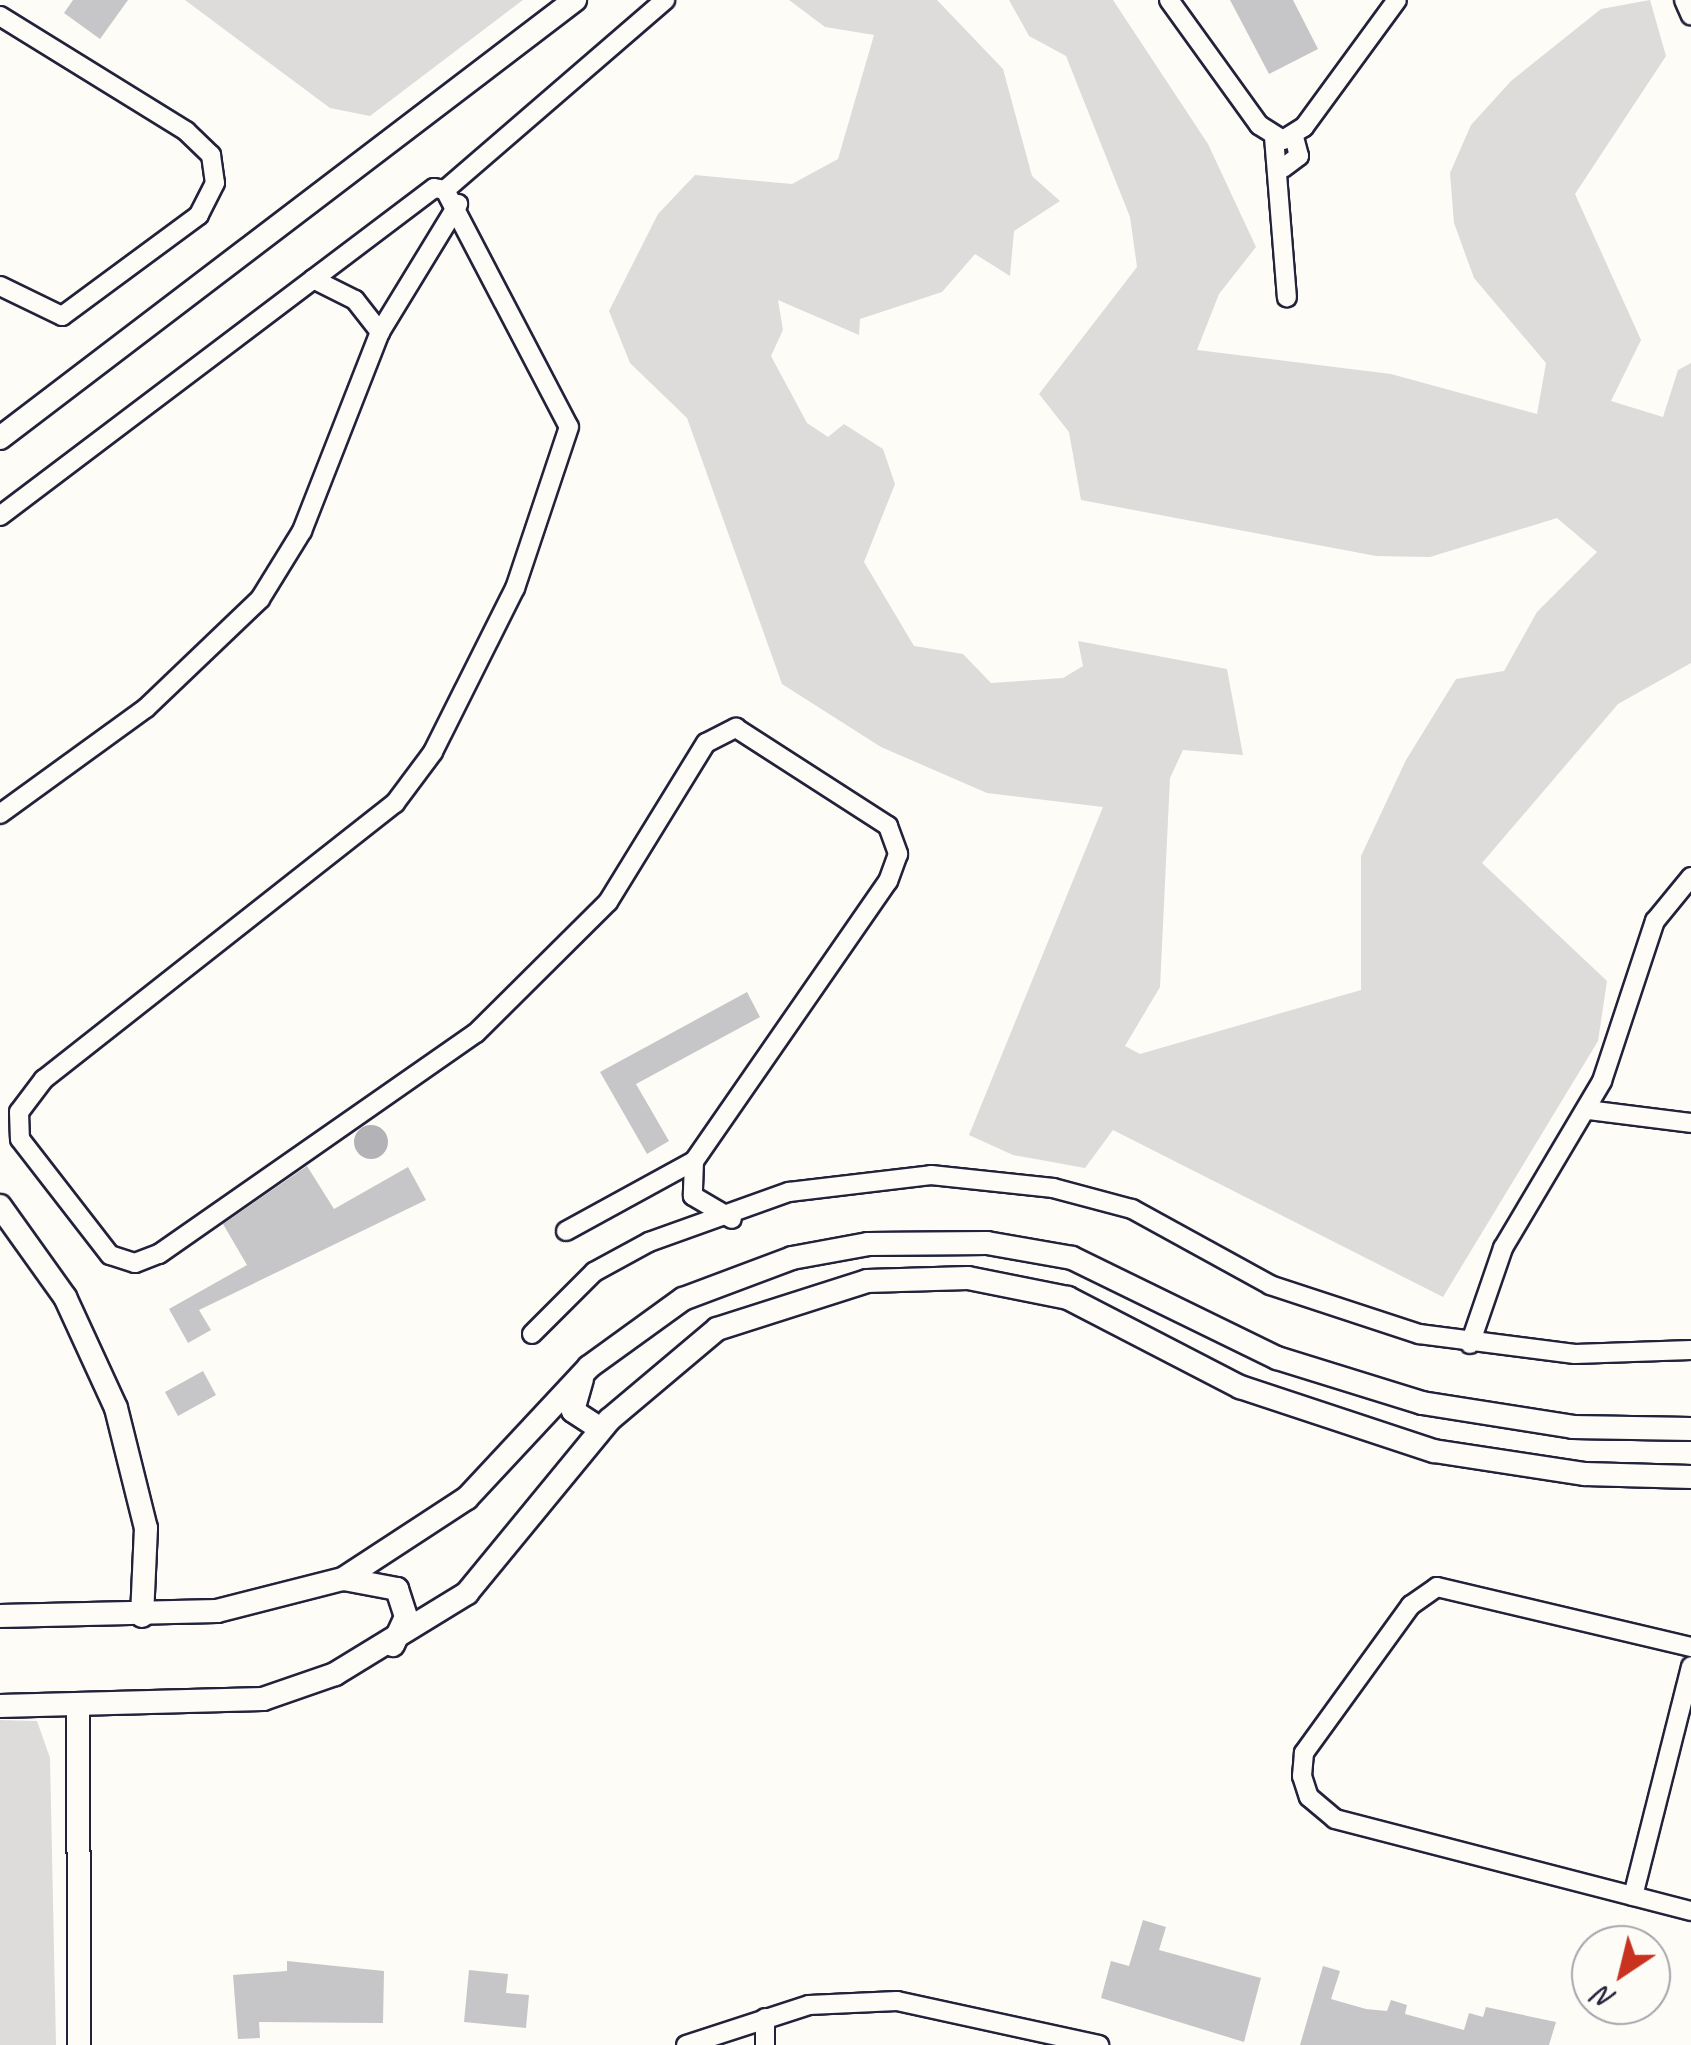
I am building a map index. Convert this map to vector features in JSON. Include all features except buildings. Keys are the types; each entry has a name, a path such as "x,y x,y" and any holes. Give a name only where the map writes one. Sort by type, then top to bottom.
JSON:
{"street":[{"path":"0,438 574,0"},
{"path":"0,814 238,626 302,531 380,332 451,196 665,0"},
{"path":"1169,0 1274,137"},
{"path":"1294,137 1397,0"},
{"path":"1684,0 1691,16"},
{"path":"0,16 212,155 215,184 199,214 86,304 62,316 0,286"},
{"path":"1274,137 1294,137"},
{"path":"1274,137 1270,151 1283,168 1287,297"},
{"path":"1283,168 1299,156 1294,137"},
{"path":"0,516 434,188 451,196 569,427 475,676 395,803 44,1079 19,1112 20,1140 110,1255 135,1264 159,1254 476,1033 608,902 706,744 736,728 888,826 898,854 888,881 694,1160 566,1231"},
{"path":"314,279 355,300 380,332"},
{"path":"1470,1344 1503,1248 1588,1110 1646,942 1691,877"},
{"path":"1588,1110 1691,1123"},
{"path":"694,1160 693,1196 732,1219"},
{"path":"532,1334 594,1272 650,1242 732,1219 789,1192 860,1180 972,1177 1053,1188 1132,1209 1318,1304 1470,1344 1575,1354 1691,1350"},
{"path":"0,1206 65,1297 116,1408 146,1528 142,1616"},
{"path":"0,1616 142,1616 254,1604 343,1579 467,1498 589,1367 683,1299 754,1269 829,1250 945,1240 1113,1270 1230,1338 1422,1403 1573,1427 1691,1430"},
{"path":"0,1706 263,1698 393,1645 499,1561 602,1429 717,1329 746,1315 836,1286 934,1277 1068,1298 1240,1387 1385,1438 1535,1468 1691,1476"},
{"path":"589,1367 573,1410 602,1429"},
{"path":"343,1579 398,1590 406,1617 393,1645"},
{"path":"1691,1647 1437,1587 1410,1606 1304,1753 1304,1787 1335,1819 1691,1911"},
{"path":"1633,1896 1691,1666"},
{"path":"78,1706 79,2045"},
{"path":"686,2045 809,2005 897,2001 1098,2045"},
{"path":"765,2018 765,2045"}],"shaded area":[{"path":"185,0 523,0 370,116 330,108"},
{"path":"789,0 937,0 1003,69 1032,176 1060,201 1014,231 1010,276 975,254 942,292 860,319 859,335 778,300 783,330 771,356 807,423 828,437 844,424 883,449 895,484 864,562 914,646 963,654 991,683 1063,678 1083,666 1078,641 1227,669 1243,755 1183,750 1170,778 1160,987 1125,1046 1140,1054 1361,990 1361,856 1406,760 1456,679 1504,671 1537,612 1597,552 1557,518 1430,557 1376,556 1081,500 1069,432 1039,394 1137,267 1130,217 1066,56 1029,36 1009,0 1113,0 1208,144 1256,247 1219,294 1197,350 1391,374 1537,414 1546,363 1474,278 1454,223 1450,173 1471,125 1511,81 1601,9 1650,0 1666,56 1575,194 1641,340 1611,401 1663,417 1678,370 1691,363 1691,663 1618,704 1482,863 1607,981 1598,1041 1443,1297 1113,1130 1085,1168 1013,1155 969,1135 1103,807 987,793 881,747 782,684 687,418 630,363 609,311 658,214 695,175 792,184 838,159 874,35 825,27"},
{"path":"371,1125 383,1130 388,1142 383,1154 371,1159 359,1154 354,1142 359,1130"},
{"path":"0,1720 37,1721 50,1758 56,2045 0,2045"}]}
